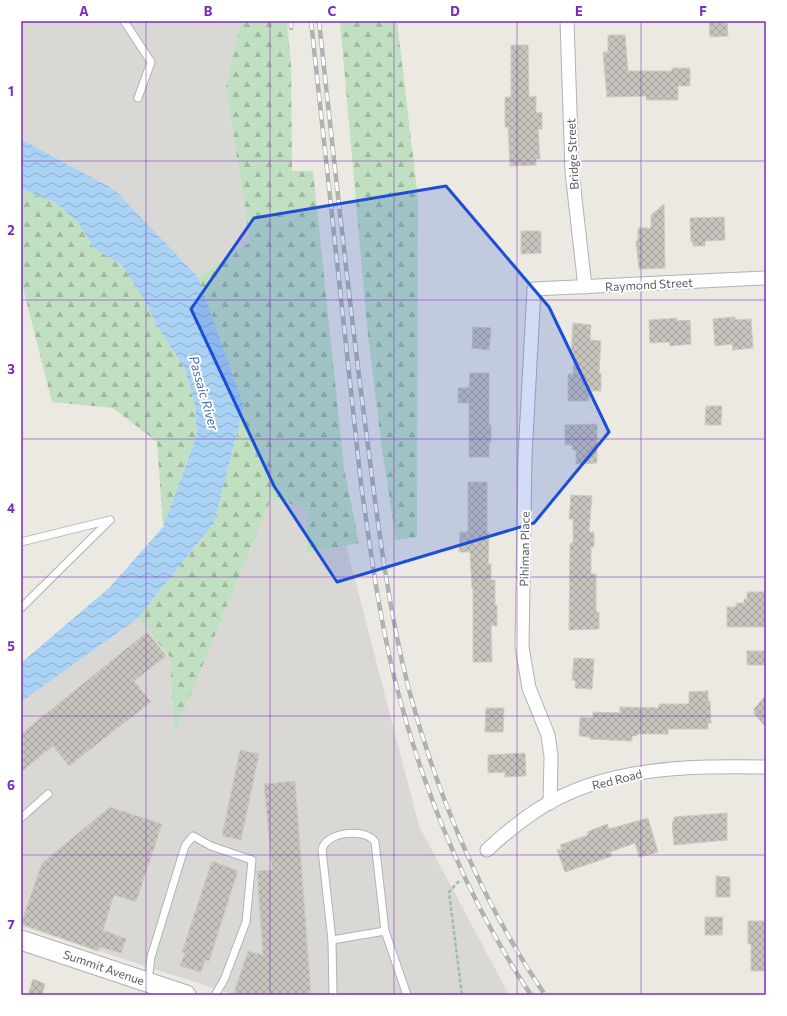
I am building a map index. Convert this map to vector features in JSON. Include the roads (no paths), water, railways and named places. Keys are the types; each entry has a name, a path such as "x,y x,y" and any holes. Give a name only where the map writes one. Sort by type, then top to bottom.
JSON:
{"street":[{"name":"Bridge Street","path":"567,21 572,172 585,287"},
{"name":"Raymond Street","path":"534,292 534,290 766,278"},
{"name":"Pihlman Place","path":"534,292 525,456 522,647 529,688 548,735 551,756 550,802"},
{"name":"Red Road","path":"488,850 511,828 550,802 576,790 607,780 649,771 692,766 766,767"},
{"name":"Summit Avenue","path":"21,940 186,995"}],"lane":[{"path":"124,21 150,62 138,98"},
{"path":"21,542 110,520 21,608"},
{"path":"21,818 48,794"},
{"path":"333,995 332,940 322,850 323,845 330,838 359,832 368,836 375,842 385,931 407,995"},
{"path":"148,982 152,957 185,846 193,836 211,846 252,860 246,922 224,980 215,995"},
{"path":"332,940 385,931"}],"water":[{"name":"Passaic River","path":"21,139 115,190 198,277 244,406 214,523 138,618 21,702 21,663 110,587 163,527 197,435 195,406 185,369 157,326 145,301 122,265 95,249 77,221 54,202 21,189"}],"railway":[{"path":"291,21 291,28"},
{"path":"311,21 361,484 376,589 386,641 409,731 436,810 452,849 489,925 509,961 531,995"},
{"path":"319,21 346,267 373,484 382,553 401,656 421,730 448,810 482,887 502,924 545,995"}]}
